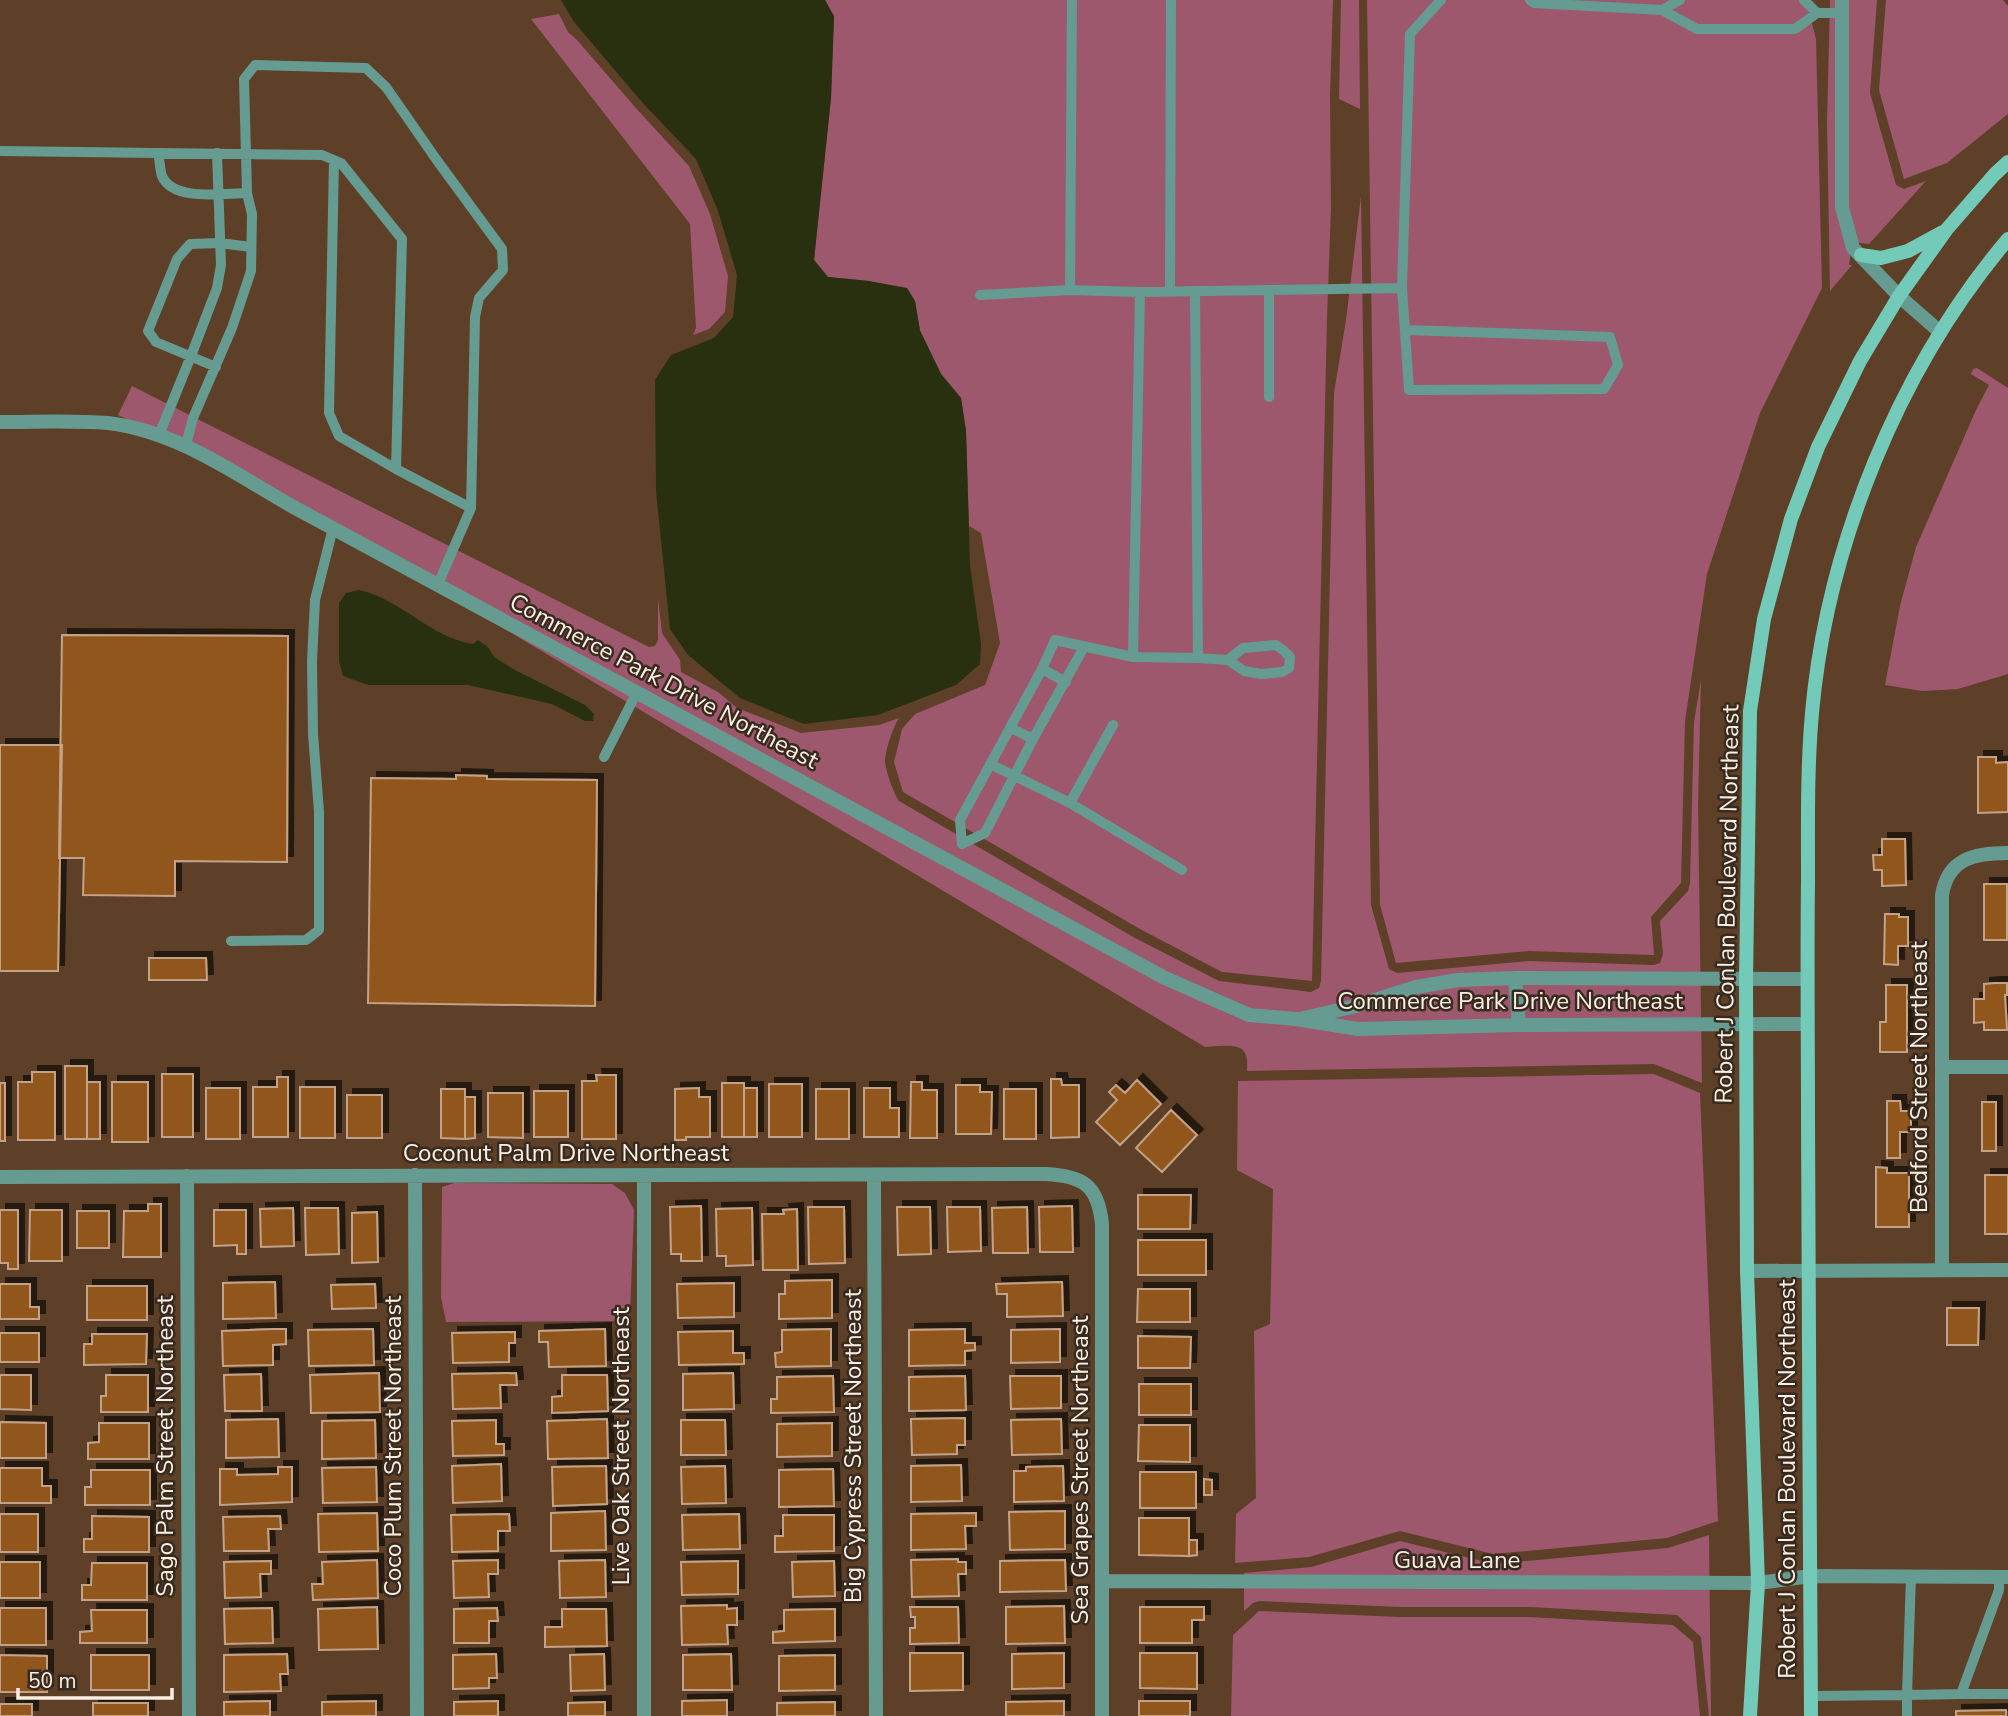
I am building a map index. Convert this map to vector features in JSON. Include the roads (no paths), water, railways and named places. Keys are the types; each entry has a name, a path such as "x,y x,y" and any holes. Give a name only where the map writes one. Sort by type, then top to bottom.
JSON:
{"main road":[{"name":"Robert J Conlan Boulevard Northeast","path":"1750,1716 1758,1584 1747,1271 1745,1024 1750,711 1764,619 1791,519 1818,447 1860,361 1899,296 1947,229 2008,162"},
{"path":"1861,255 1881,258 1908,251 1947,229"},
{"name":"Robert J Conlan Boulevard Northeast","path":"1811,1716 1807,979 1808,775 1812,710 1825,624 1847,536 1877,454 1908,388 1940,332 1983,268 2008,239"}],"street":[{"path":"1842,6 1842,207 1853,248 1899,296 1940,332"},
{"name":"Commerce Park Drive Northeast","path":"0,422 107,423 159,435 186,445 333,528 1165,978 1249,1015 1358,1028 1808,1024"},
{"name":"Bedford Street Northeast","path":"1942,1270 1941,901 1950,871 1971,857 1985,853 2008,853"},
{"path":"1515,978 1519,1025"},
{"name":"Commerce Park Drive Northeast","path":"1296,1019 1356,1006 1416,987 1458,980 1807,979"},
{"path":"1942,1067 2008,1067"},
{"name":"Coconut Palm Drive Northeast","path":"0,1177 1046,1174 1069,1175 1079,1180 1096,1196 1102,1224"},
{"name":"Coco Plum Street Northeast","path":"415,1175 417,1716"},
{"name":"Big Cypress Street Northeast","path":"874,1175 876,1716"},
{"name":"Sago Palm Street Northeast","path":"187,1176 189,1716"},
{"name":"Live Oak Street Northeast","path":"644,1176 644,1716"},
{"name":"Sea Grapes Street Northeast","path":"1102,1224 1102,1716"},
{"path":"1747,1271 2008,1270"},
{"name":"Guava Lane","path":"1103,1581 1758,1584 1811,1576 2003,1577"}],"lane":[{"path":"1070,290 1072,0"},
{"path":"1170,291 1171,0"},
{"path":"1406,330 1610,337 1618,365 1604,389 1409,390 1402,288 1410,34 1441,0"},
{"path":"1530,0 1534,3 1662,10 1697,29 1795,29 1817,13 1842,6"},
{"path":"1662,10 1680,0"},
{"path":"1804,0 1817,13"},
{"path":"186,445 193,418 232,328 251,271 253,214 247,193 244,79 255,65 366,68 386,87 502,249 503,270 480,298 475,317 471,508 438,584"},
{"path":"0,151 321,155 341,163 402,239 396,470"},
{"path":"159,435 218,288 221,265 217,153"},
{"path":"158,154 163,178 176,191 194,194 247,193"},
{"path":"334,160 329,413 339,436 396,470 471,508"},
{"path":"216,367 156,342 148,331 177,259 190,244 220,243 251,247"},
{"path":"980,295 1070,290 1140,292 1402,288"},
{"path":"1195,290 1198,657"},
{"path":"1269,290 1269,397"},
{"path":"1133,657 1140,292"},
{"path":"231,941 306,940 319,930 312,661 315,600 333,528"},
{"path":"954,863 962,844 960,820 1011,728 1055,640 1133,657 1228,660 1244,671 1261,674 1282,672 1289,668 1290,657 1276,645 1243,648 1228,660"},
{"path":"962,844 985,833 1084,647"},
{"path":"1042,669 1066,682"},
{"path":"604,757 637,692"},
{"path":"1070,803 1113,725"},
{"path":"1011,728 1033,739"},
{"path":"990,764 1070,803 1182,870"},
{"path":"1907,1716 1910,1576"},
{"path":"1961,1694 2003,1577"},
{"path":"1811,1696 2008,1694"}]}
